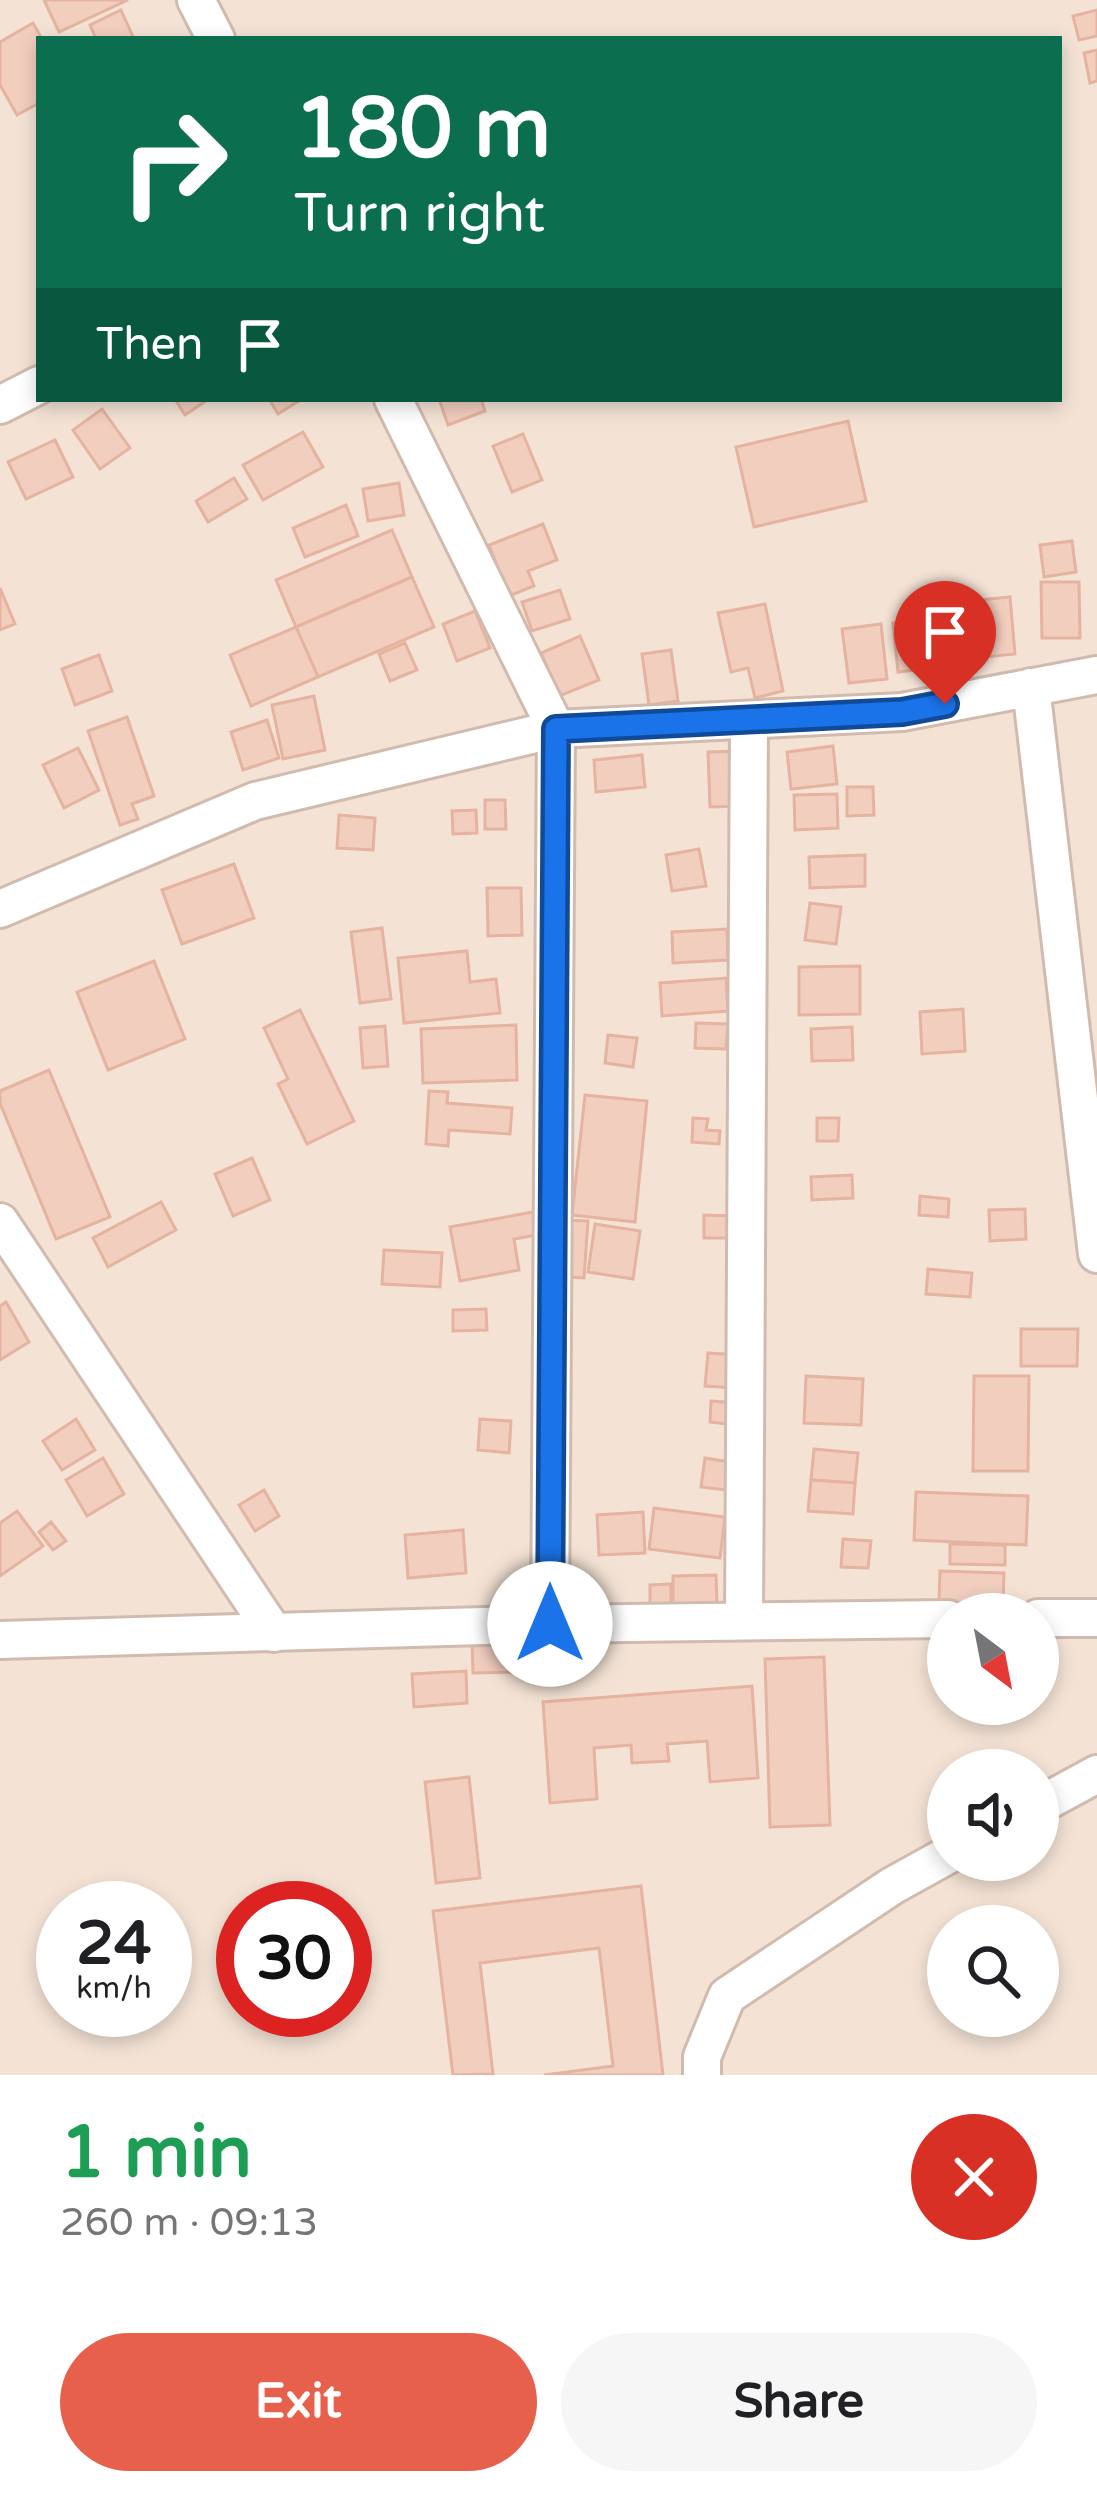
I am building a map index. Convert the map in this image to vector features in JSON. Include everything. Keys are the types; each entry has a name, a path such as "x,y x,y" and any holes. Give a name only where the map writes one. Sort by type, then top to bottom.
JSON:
{"street":[{"path":"196,0 214,36"},
{"path":"0,405 36,387"},
{"path":"394,402 556,729 550,1624"},
{"path":"0,908 255,801 556,729 902,712 1097,675"},
{"path":"1031,688 1097,1255"},
{"path":"744,1620 749,720"},
{"path":"0,1222 274,1633"},
{"path":"1059,1618 1097,1618"},
{"path":"0,1640 550,1624 927,1619"},
{"path":"1059,1795 1097,1774"},
{"path":"702,2075 702,2057 727,1996 927,1867"}],"shaded area":[{"path":"0,0 1097,0 1097,2075 0,2075"}],"building":[{"path":"44,0 128,0 59,32"},
{"path":"121,10 133,36 95,36 90,25"},
{"path":"1097,10 1097,36 1079,40 1073,16"},
{"path":"33,23 40,36 36,36 36,105 17,115 0,85 0,42"},
{"path":"1097,50 1097,81 1090,83 1084,53"},
{"path":"177,402 204,402 185,415"},
{"path":"271,402 297,402 278,414"},
{"path":"440,402 482,402 485,411 448,425"},
{"path":"102,409 130,448 100,469 73,430"},
{"path":"848,421 866,501 754,527 736,447"},
{"path":"303,432 323,467 263,500 243,465"},
{"path":"523,434 542,480 512,492 493,446"},
{"path":"55,440 73,477 26,499 8,462"},
{"path":"234,478 247,499 208,522 196,501"},
{"path":"399,483 404,515 368,521 363,489"},
{"path":"346,505 358,536 305,557 293,528"},
{"path":"543,524 557,560 528,571 534,586 509,596 489,545"},
{"path":"392,530 412,577 296,627 276,580"},
{"path":"1072,541 1076,572 1044,577 1040,545"},
{"path":"412,577 434,627 318,677 296,627"},
{"path":"1041,582 1079,582 1080,638 1042,638"},
{"path":"0,588 15,624 0,630"},
{"path":"560,590 570,619 532,631 522,602"},
{"path":"1010,597 1015,654 974,658 969,601"},
{"path":"765,604 783,691 755,698 748,668 731,672 718,613"},
{"path":"475,611 490,648 457,661 443,624"},
{"path":"927,619 932,668 898,672 893,623"},
{"path":"881,624 887,679 849,683 842,629"},
{"path":"296,627 318,677 251,706 230,655"},
{"path":"580,636 599,680 559,696 541,653"},
{"path":"405,643 417,670 390,681 379,654"},
{"path":"671,650 678,701 649,705 642,654"},
{"path":"99,655 112,691 75,705 62,669"},
{"path":"314,696 325,750 283,759 272,705"},
{"path":"127,717 154,796 132,804 138,819 120,825 88,731"},
{"path":"267,720 279,758 243,770 231,732"},
{"path":"833,746 837,784 791,789 787,752"},
{"path":"78,748 99,790 64,808 43,765"},
{"path":"741,751 742,806 710,807 708,752"},
{"path":"642,755 645,787 596,792 594,760"},
{"path":"847,787 873,787 874,815 847,816"},
{"path":"837,794 838,828 795,830 794,795"},
{"path":"485,800 505,800 506,829 485,829"},
{"path":"476,810 477,833 453,834 452,811"},
{"path":"339,815 375,818 373,850 337,848"},
{"path":"699,849 706,886 672,891 666,855"},
{"path":"865,855 865,886 810,888 809,857"},
{"path":"234,864 254,918 182,944 162,890"},
{"path":"487,888 521,888 522,935 488,936"},
{"path":"810,903 841,907 836,944 805,940"},
{"path":"382,928 391,999 360,1003 351,932"},
{"path":"727,929 728,960 673,963 672,932"},
{"path":"467,951 470,982 496,979 500,1013 404,1023 398,958"},
{"path":"154,961 185,1039 108,1070 77,992"},
{"path":"860,966 860,1014 799,1015 799,967"},
{"path":"726,978 728,1011 662,1016 660,983"},
{"path":"963,1009 965,1051 922,1054 920,1012"},
{"path":"300,1010 354,1121 307,1144 278,1084 288,1079 264,1028"},
{"path":"696,1023 728,1024 726,1049 695,1048"},
{"path":"516,1025 517,1080 423,1083 421,1029"},
{"path":"385,1026 388,1066 363,1068 360,1028"},
{"path":"852,1027 853,1060 812,1061 811,1029"},
{"path":"608,1035 637,1038 633,1067 605,1063"},
{"path":"49,1070 110,1217 56,1239 0,1103 0,1091"},
{"path":"429,1091 448,1092 447,1103 512,1108 510,1134 449,1130 448,1146 426,1144"},
{"path":"585,1095 647,1101 635,1222 572,1215"},
{"path":"693,1118 708,1119 706,1130 720,1131 719,1144 692,1142"},
{"path":"817,1118 839,1118 838,1141 817,1141"},
{"path":"252,1158 270,1200 233,1216 215,1174"},
{"path":"852,1175 853,1198 812,1200 811,1177"},
{"path":"920,1196 949,1199 948,1217 919,1215"},
{"path":"161,1202 176,1230 108,1267 93,1238"},
{"path":"1025,1209 1026,1239 990,1241 989,1210"},
{"path":"533,1212 537,1235 514,1239 519,1270 460,1281 450,1227"},
{"path":"704,1215 733,1216 732,1238 704,1238"},
{"path":"561,1220 588,1221 584,1278 557,1276"},
{"path":"595,1224 640,1231 633,1279 588,1272"},
{"path":"384,1250 442,1253 440,1287 382,1284"},
{"path":"928,1269 972,1273 970,1297 926,1294"},
{"path":"6,1302 29,1342 0,1360 0,1306"},
{"path":"486,1309 487,1330 453,1331 453,1310"},
{"path":"1021,1329 1078,1329 1077,1366 1021,1366"},
{"path":"708,1353 739,1355 736,1388 705,1386"},
{"path":"806,1376 863,1379 861,1425 804,1423"},
{"path":"974,1376 1029,1376 1028,1471 973,1471"},
{"path":"711,1401 736,1403 735,1425 710,1422"},
{"path":"76,1419 95,1450 62,1470 43,1441"},
{"path":"480,1419 511,1421 509,1453 478,1450"},
{"path":"814,1449 858,1453 855,1483 811,1480"},
{"path":"103,1458 124,1494 87,1516 66,1480"},
{"path":"705,1458 730,1462 726,1490 701,1487"},
{"path":"811,1480 855,1483 853,1514 808,1511"},
{"path":"264,1490 279,1516 255,1531 239,1505"},
{"path":"916,1492 1028,1496 1026,1545 914,1540"},
{"path":"654,1508 725,1517 720,1558 649,1549"},
{"path":"17,1511 43,1546 0,1576 0,1523"},
{"path":"643,1512 645,1553 599,1555 597,1515"},
{"path":"51,1522 66,1541 53,1550 39,1532"},
{"path":"463,1530 466,1573 408,1578 405,1535"},
{"path":"843,1539 871,1541 868,1568 841,1567"},
{"path":"950,1544 1005,1545 1005,1565 950,1564"},
{"path":"940,1571 1004,1573 1003,1593 939,1593"},
{"path":"716,1575 717,1606 673,1607 673,1576"},
{"path":"671,1584 671,1606 650,1607 650,1585"},
{"path":"522,1638 523,1672 473,1673 472,1640"},
{"path":"824,1657 830,1825 770,1827 765,1659"},
{"path":"466,1671 467,1703 414,1707 412,1674"},
{"path":"752,1686 758,1778 710,1782 707,1741 667,1744 669,1761 632,1763 631,1745 594,1748 597,1799 550,1803 543,1702"},
{"path":"469,1777 480,1878 436,1883 425,1782"},
{"path":"641,1886 663,2075 544,2075 613,2066 599,1948 480,1963 493,2074 453,2075 433,1911"}],"route":[{"path":"550,1624 556,729 902,712 945,704"}]}
